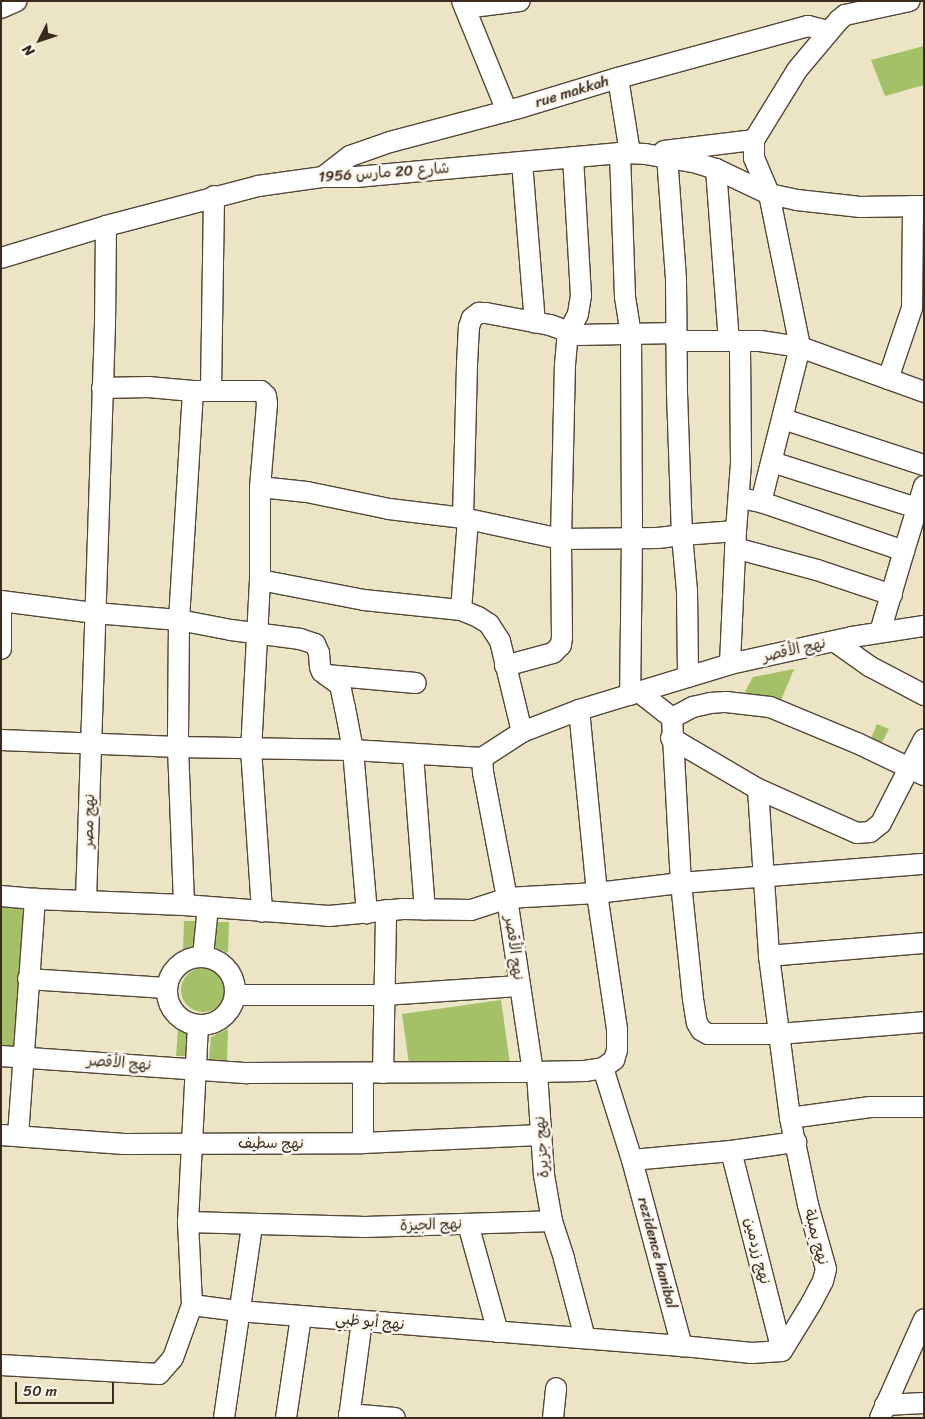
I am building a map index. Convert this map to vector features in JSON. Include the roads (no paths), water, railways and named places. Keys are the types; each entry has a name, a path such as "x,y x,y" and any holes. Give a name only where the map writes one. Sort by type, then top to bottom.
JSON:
{"street":[{"path":"1,8 18,1"},
{"path":"507,111 464,5 520,1"},
{"path":"761,502 800,347 769,194 756,166 754,140 798,70 844,8 910,1"},
{"name":"rue makkah","path":"323,177 350,156 382,145 808,26 828,31"},
{"path":"618,78 632,153 625,296 631,335 634,693 672,718"},
{"path":"632,153 754,140"},
{"name":"شارع 20 مارس 1956","path":"1,258 106,226 214,196 258,186 323,177 356,177 632,153 666,156 716,169 769,194 830,205 860,207 918,206"},
{"path":"666,156 676,280 676,337 682,535 687,591 688,677"},
{"path":"505,666 553,653 561,645 563,614 561,539 563,401 568,333 578,314 581,296 573,157"},
{"path":"522,162 535,322"},
{"path":"716,169 742,393 740,498 730,664"},
{"path":"184,905 178,747 179,620 202,390 214,196"},
{"path":"888,379 916,320 913,296 918,272 918,206"},
{"name":"نهج مصر","path":"86,900 93,742 106,226"},
{"path":"461,610 469,327 472,318 479,313 535,322 568,333 593,336 676,337 800,347 924,392"},
{"path":"102,388 148,387 261,391 266,396 267,412 260,487 260,580 251,749 262,912"},
{"path":"783,419 924,465"},
{"path":"772,462 917,508"},
{"path":"880,632 924,486"},
{"path":"260,487 321,494 389,509 465,519 561,539 682,535 736,540 892,595"},
{"path":"740,498 761,502 904,551"},
{"path":"260,580 364,600 461,610 489,624 500,642 522,732"},
{"path":"1,601 95,613 179,620 256,634 300,639 316,644 319,652 320,666 326,675 336,680 342,690 353,750 376,912 384,995 383,1073"},
{"path":"1,613 1,649"},
{"name":"نهج الأقصر","path":"1,1056 156,1065 197,1071 314,1075 535,1072 519,986 507,898 482,772 482,758 522,732 579,710 730,664 834,641 924,626"},
{"path":"834,641 869,666 924,694"},
{"path":"326,675 416,683"},
{"path":"672,718 693,707 710,703 736,702 770,707 857,743 917,772"},
{"path":"535,1072 585,1071 603,1068 614,1060 617,1050 617,1029 597,893 579,710"},
{"path":"672,718 671,738 681,883 693,999 697,1023 701,1030 708,1034 779,1034 924,1022"},
{"path":"671,738 758,789 857,833 870,832 881,823 917,772 924,739"},
{"path":"1,740 93,742 178,747 353,750 482,758"},
{"path":"413,755 425,910"},
{"name":"نهج بمبلة","path":"758,789 765,878 768,956 790,1118 806,1195 826,1269 823,1281 812,1302 782,1351"},
{"path":"1,896 184,905 315,916 425,910 471,910 507,898 597,893 681,883 765,878 924,864"},
{"path":"10,1136 24,1057 35,899"},
{"path":"203,956 208,907"},
{"path":"768,956 924,943"},
{"path":"203,956 221,962 228,969 235,986 235,995 233,1004 222,1018 207,1025 198,1025 181,1019 175,1013 170,1006 166,988 174,968 192,957 203,956"},
{"path":"28,979 166,988"},
{"path":"235,995 384,995 519,986"},
{"path":"1,1365 159,1374 173,1358 192,1305 188,1222 198,1025"},
{"name":"rezidence hanibal","path":"603,1068 632,1160 682,1346"},
{"name":"نهج جزيرة","path":"535,1072 544,1175 552,1221"},
{"path":"363,1073 363,1143"},
{"path":"790,1118 870,1107 924,1107"},
{"name":"نهج سطيف","path":"10,1136 124,1144 193,1144 363,1143 541,1135"},
{"path":"632,1160 731,1151 796,1142"},
{"name":"نهج زردمين","path":"731,1151 782,1351"},
{"path":"552,1221 585,1338"},
{"name":"نهج الجيزة","path":"188,1222 365,1227 552,1221"},
{"path":"468,1224 498,1332"},
{"path":"224,1418 238,1311 252,1225"},
{"name":"نهج أبو ظبي","path":"192,1305 238,1311 682,1346 752,1354 782,1351"},
{"path":"286,1418 301,1316"},
{"path":"362,1321 349,1416 395,1418"},
{"path":"883,1412 923,1323"},
{"path":"553,1418 556,1388"},
{"path":"883,1412 924,1403"}]}
